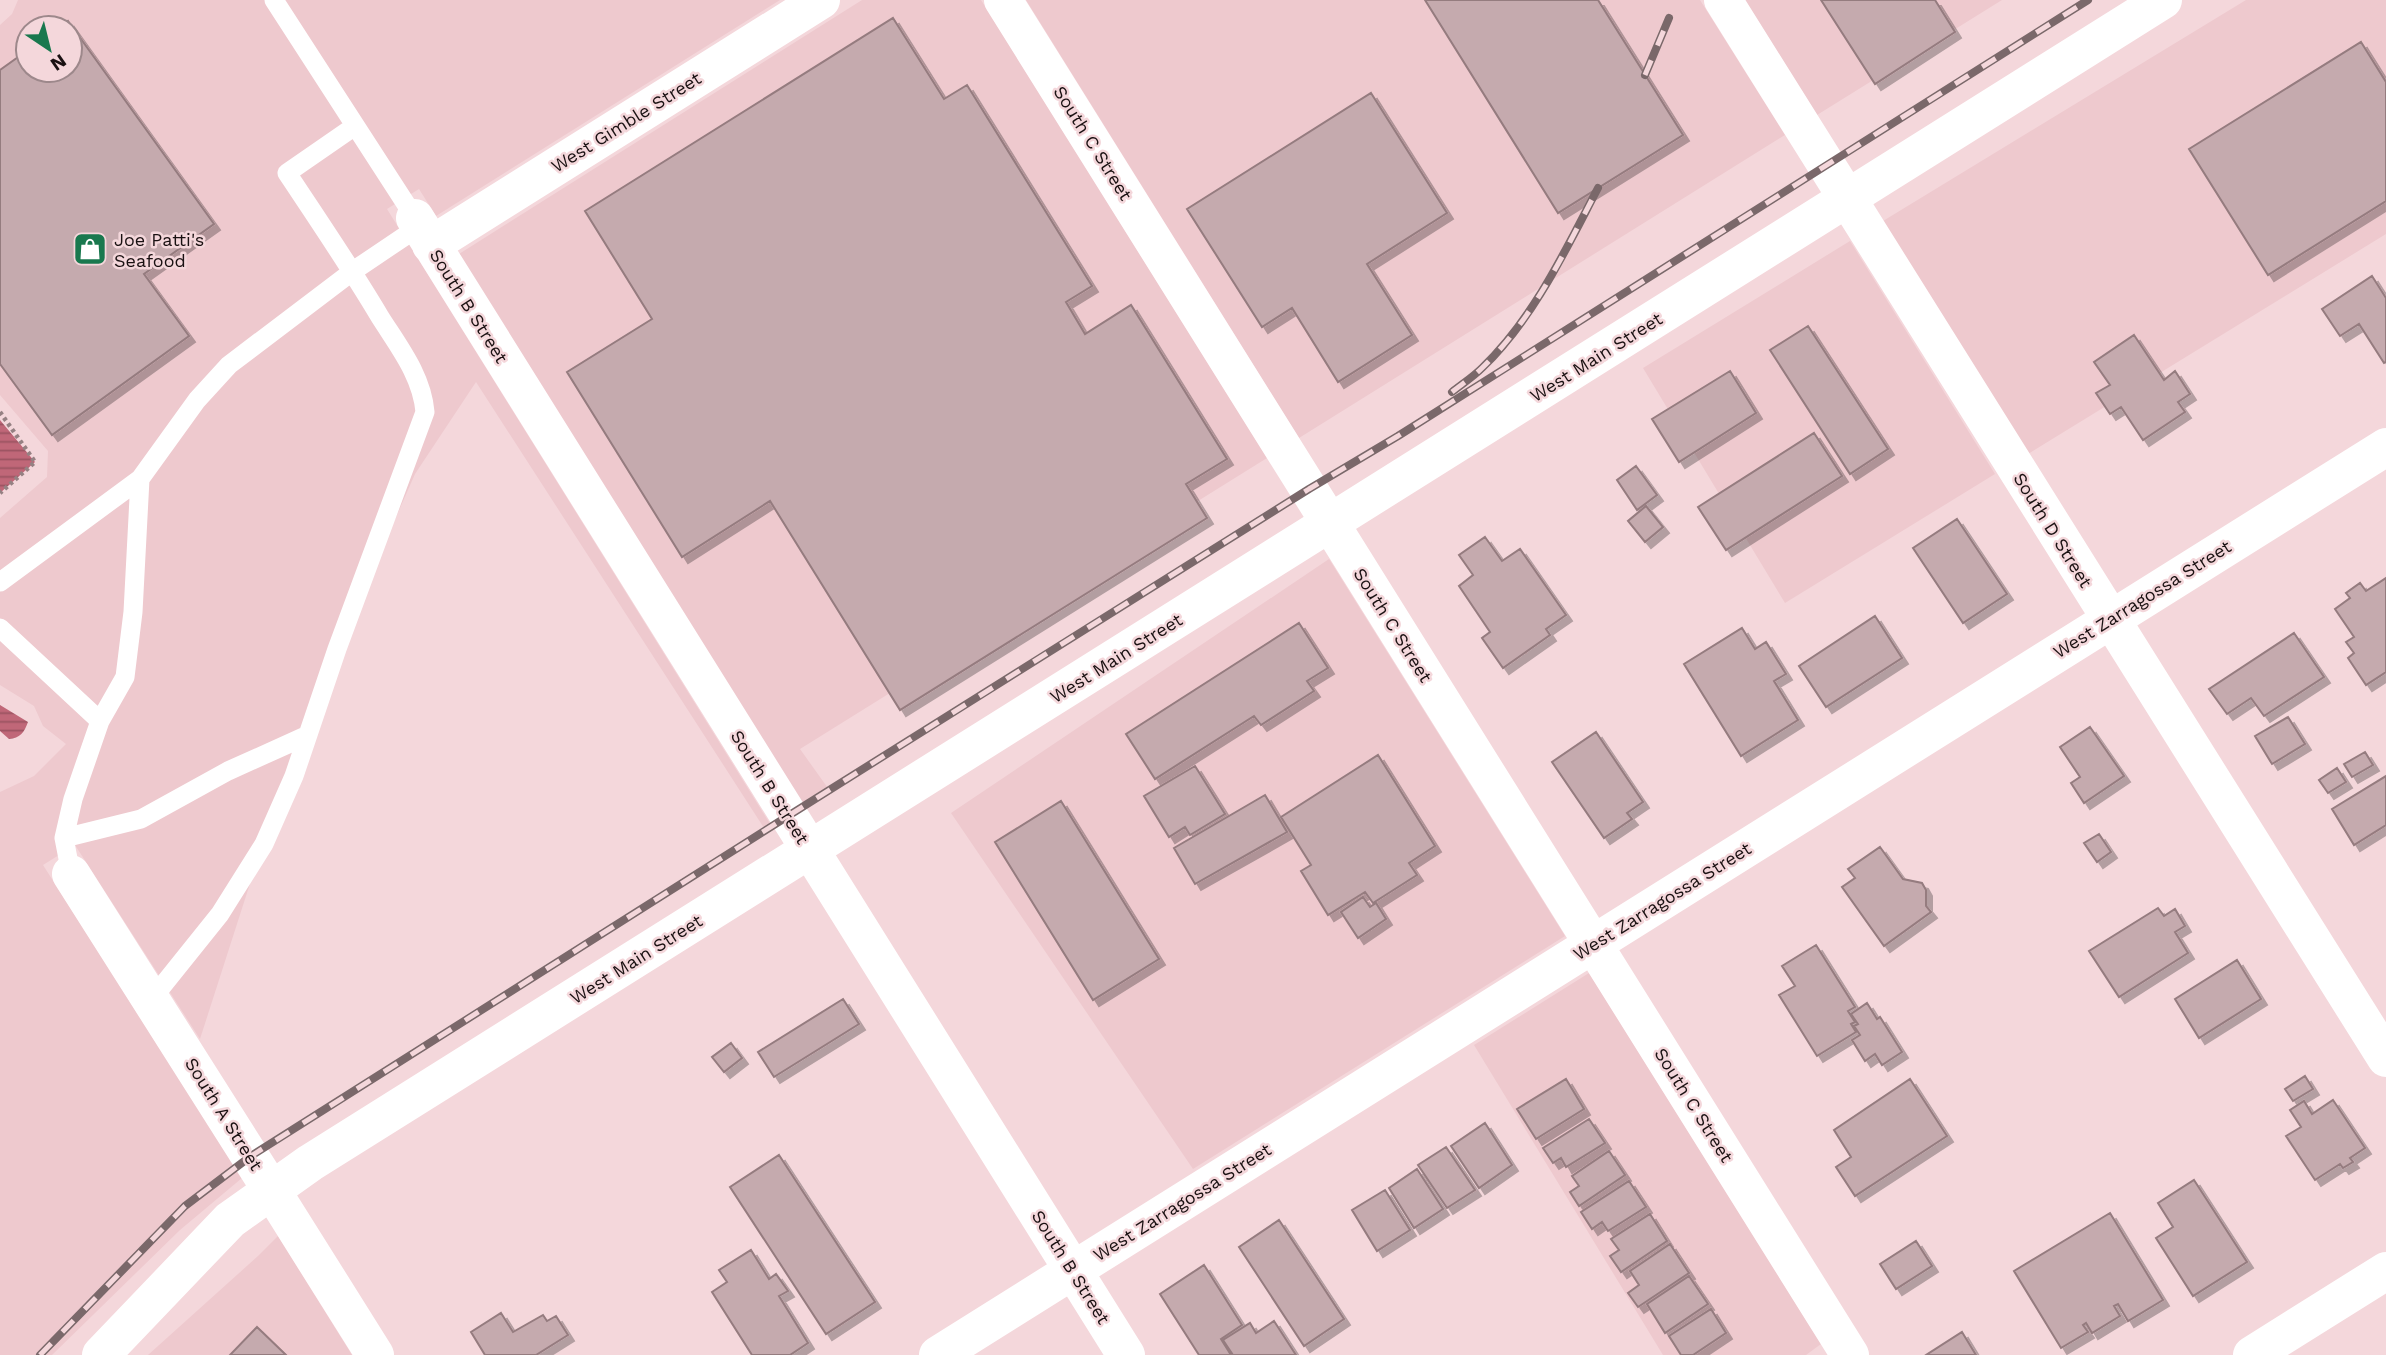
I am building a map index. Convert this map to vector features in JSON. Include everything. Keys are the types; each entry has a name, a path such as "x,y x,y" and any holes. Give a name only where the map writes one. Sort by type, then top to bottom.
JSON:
{"street":[{"name":"West Gimble Street","path":"422,230 821,0"},
{"name":"South C Street","path":"1003,0 1850,1355"},
{"name":"South D Street","path":"1723,0 2386,1058"},
{"name":"West Main Street","path":"101,1355 230,1220 322,1156 2163,0"},
{"name":"South B Street","path":"422,230 1126,1355"},
{"name":"West Zarragossa Street","path":"938,1355 2386,447"},
{"name":"South A Street","path":"67,856 152,1000 375,1355"},
{"path":"2252,1355 2386,1271"}],"lane":[{"path":"0,582 139,479 197,400 229,365 353,271 422,230 274,0"},
{"path":"152,1000 220,915 264,844 294,776 376,540 425,412 424,395 416,376 353,271 287,173 355,126"},
{"path":"67,856 73,799 100,721 125,677 133,612 139,479"},
{"path":"0,628 100,721"},
{"path":"67,856 228,771 308,735"}],"path":[{"path":"0,412 35,462 0,493"}],"shaded area":[{"path":"18,0 780,0 436,216 419,189 387,209 772,827 766,831 476,382 415,474 362,594 255,868 200,1039 75,845 43,865 242,1178 180,1230 52,1355 0,1355 0,792 34,776 66,744 43,726 34,706 0,685 0,518 47,477 48,451 0,395 0,25 12,14"},
{"path":"862,0 981,0 1267,458 800,749 830,791 804,807 459,254"},
{"path":"1026,0 1700,0 1785,135 1299,438"},
{"path":"1745,0 2002,0 1817,115"},
{"path":"2246,0 2386,0 2386,234 2028,454 1883,221"},
{"path":"1850,241 1995,474 1785,603 1643,368"},
{"path":"0,420 35,462 0,493"},
{"path":"1329,559 1565,936 1193,1169 951,813"},
{"path":"0,705 28,722 19,736 9,739 0,731"},
{"path":"1589,973 1821,1344 1806,1355 1663,1355 1474,1045"},
{"path":"278,1236 352,1355 148,1355 258,1256"}],"building":[{"path":"1425,0 1598,0 1683,135 1558,213"},
{"path":"1821,0 1935,0 1955,32 1875,84"},
{"path":"893,18 944,99 967,85 1092,286 1066,302 1085,334 1131,305 1227,459 1186,484 1207,518 900,710 770,501 682,557 567,372 652,319 585,211"},
{"path":"2361,42 2386,82 2386,201 2268,275 2189,149"},
{"name":"Joe Patti's Seafood","path":"84,43 214,224 144,274 189,336 52,435 0,364 0,70 14,60 14,84 84,84"},
{"path":"1371,93 1447,213 1367,264 1412,335 1338,382 1292,308 1262,327 1187,209"},
{"path":"2372,276 2386,298 2384,363 2359,324 2340,336 2322,309"},
{"path":"1808,326 1888,449 1850,474 1770,350"},
{"path":"2134,335 2164,380 2175,371 2190,394 2178,402 2185,412 2143,440 2121,407 2110,414 2096,393 2110,385 2094,362"},
{"path":"1730,371 1756,413 1679,462 1652,419"},
{"path":"1814,433 1842,476 1726,550 1698,507"},
{"path":"1636,466 1657,495 1637,510 1617,480"},
{"path":"1646,506 1663,527 1645,542 1628,521"},
{"path":"1957,519 2007,594 1963,623 1913,548"},
{"path":"1485,537 1502,561 1520,549 1566,615 1546,629 1550,635 1503,668 1482,638 1490,632 1459,586 1473,575 1459,555"},
{"path":"2386,578 2386,672 2366,685 2348,658 2354,653 2346,642 2354,637 2335,609 2350,598 2346,593 2360,583 2366,591"},
{"path":"1875,616 1902,658 1826,707 1799,666"},
{"path":"1299,623 1328,668 1307,681 1314,691 1261,725 1254,716 1155,779 1126,734"},
{"path":"1742,628 1755,649 1766,642 1786,674 1774,681 1798,720 1741,756 1684,664"},
{"path":"2294,633 2324,677 2264,716 2251,698 2227,714 2209,689"},
{"path":"2288,717 2305,744 2272,764 2255,736"},
{"path":"2090,727 2124,776 2084,803 2071,783 2080,777 2060,747"},
{"path":"1596,732 1643,802 1627,813 1632,819 1604,838 1552,762"},
{"path":"2365,752 2373,765 2352,777 2344,764"},
{"path":"1378,755 1435,846 1409,863 1417,875 1373,903 1365,892 1328,915 1301,871 1311,865 1281,817"},
{"path":"1195,766 1225,814 1190,835 1185,827 1169,837 1144,796"},
{"path":"2337,768 2346,782 2328,793 2319,780"},
{"path":"2386,776 2386,825 2354,845 2332,809"},
{"path":"1265,795 1287,832 1195,884 1174,848"},
{"path":"1061,801 1159,959 1093,1000 995,842"},
{"path":"2099,834 2111,852 2097,862 2084,843"},
{"path":"1880,847 1903,879 1922,883 1926,890 1926,906 1931,912 1884,946 1842,887 1855,878 1848,869"},
{"path":"1363,897 1370,907 1376,903 1386,919 1358,938 1341,912"},
{"path":"2158,908 2164,916 2175,909 2185,926 2175,932 2188,953 2119,997 2089,951"},
{"path":"1816,945 1855,1007 1848,1011 1855,1022 1851,1024 1856,1032 1817,1056 1779,995 1795,986 1782,966"},
{"path":"2237,960 2261,999 2199,1038 2175,999"},
{"path":"843,999 859,1024 774,1077 758,1052"},
{"path":"1867,1003 1877,1019 1880,1017 1902,1052 1882,1065 1875,1054 1865,1061 1852,1040 1860,1035 1854,1026 1858,1024 1851,1014"},
{"path":"731,1043 742,1058 724,1072 712,1057"},
{"path":"2305,1076 2313,1089 2293,1101 2285,1089"},
{"path":"1566,1079 1584,1109 1536,1139 1517,1109"},
{"path":"1910,1079 1947,1136 1855,1196 1836,1167 1851,1157 1834,1130"},
{"path":"2333,1100 2365,1148 2350,1158 2353,1162 2343,1168 2340,1164 2315,1180 2286,1136 2301,1127 2290,1110 2304,1101 2312,1114"},
{"path":"1589,1119 1605,1143 1566,1167 1561,1158 1553,1163 1543,1148"},
{"path":"1485,1123 1512,1165 1479,1188 1451,1146"},
{"path":"1446,1147 1475,1190 1447,1208 1418,1165"},
{"path":"1609,1151 1625,1175 1579,1206 1570,1192 1579,1186 1572,1176"},
{"path":"779,1155 875,1302 826,1334 730,1187"},
{"path":"1417,1169 1443,1209 1414,1228 1389,1188"},
{"path":"2194,1180 2247,1262 2193,1296 2156,1238 2173,1227 2158,1203"},
{"path":"1629,1181 1646,1207 1608,1231 1602,1222 1592,1229 1581,1212"},
{"path":"1385,1190 1410,1230 1377,1251 1352,1210"},
{"path":"2110,1213 2163,1300 2128,1321 2118,1304 2114,1306 2120,1316 2092,1333 2086,1323 2083,1325 2088,1332 2061,1348 2014,1271"},
{"path":"1650,1214 1667,1241 1621,1272 1610,1256 1619,1250 1611,1239"},
{"path":"1279,1220 1344,1319 1304,1346 1239,1247"},
{"path":"1916,1241 1932,1266 1896,1289 1880,1264"},
{"path":"1670,1244 1689,1273 1638,1307 1628,1293 1639,1285 1630,1271"},
{"path":"751,1250 769,1279 776,1274 788,1291 779,1296 808,1343 790,1355 752,1355 712,1292 727,1282 719,1270"},
{"path":"1204,1265 1242,1325 1221,1339 1231,1355 1199,1355 1160,1294"},
{"path":"1689,1276 1708,1304 1665,1333 1647,1304"},
{"path":"1711,1309 1726,1333 1693,1355 1681,1355 1669,1336"},
{"path":"501,1313 513,1332 543,1315 547,1321 556,1316 568,1335 536,1355 485,1355 471,1332"},
{"path":"1274,1321 1296,1355 1233,1355 1223,1340 1250,1323 1256,1333"},
{"path":"257,1327 286,1355 230,1355"},
{"path":"1962,1332 1976,1355 1926,1355"}],"railway":[{"path":"40,1355 185,1206 251,1156 2088,0"},
{"path":"1645,75 1669,18"},
{"path":"1452,392 1482,368 1501,348 1533,306 1598,188"}],"place":[{"name":"Joe Patti's Seafood","path":"90,249"}]}
